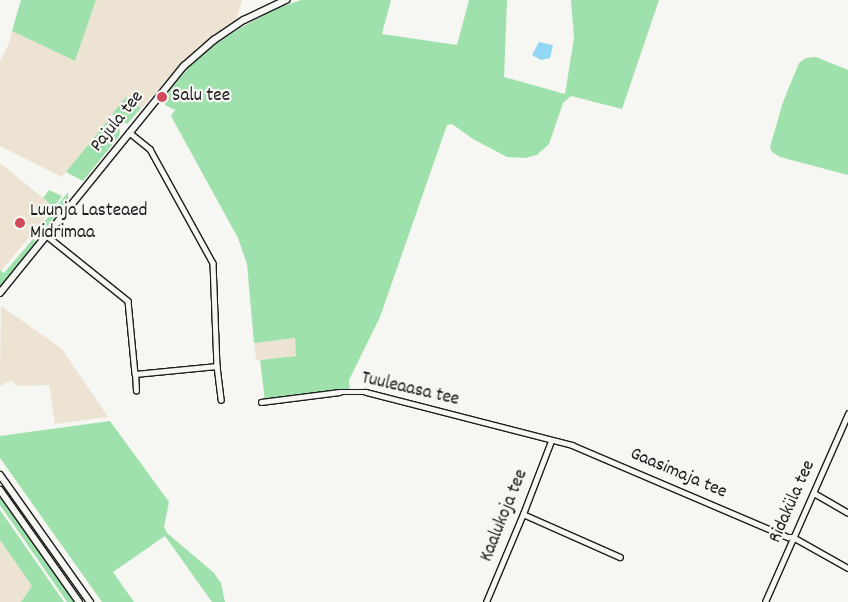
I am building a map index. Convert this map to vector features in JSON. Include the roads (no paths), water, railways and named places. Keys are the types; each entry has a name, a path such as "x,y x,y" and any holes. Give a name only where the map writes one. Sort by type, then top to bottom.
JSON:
{"main road":[{"path":"0,476 90,602"},
{"path":"0,490 79,602"}],"street":[{"name":"Pajula tee","path":"0,293 184,66 208,45 244,20 286,0"},
{"path":"129,132 150,149 213,263 217,366 221,400"},
{"path":"46,235 128,301 136,391"},
{"path":"135,374 217,366"},
{"name":"Tuuleaasa tee","path":"261,402 345,392 366,392 551,441"},
{"name":"Ridaküla tee","path":"765,602 848,414"},
{"name":"Kaalukoja tee","path":"486,602 524,514 551,441"},
{"name":"Gaasimaja tee","path":"551,441 572,445 788,537 793,537 848,568"},
{"path":"814,493 848,513"},
{"path":"524,514 620,557"}],"water":[{"path":"539,42 553,45 550,58 541,60 532,55"}],"place":[{"name":"Salu tee","path":"162,97"},
{"name":"Luunja Lasteaed Midrimaa","path":"20,223"}]}
